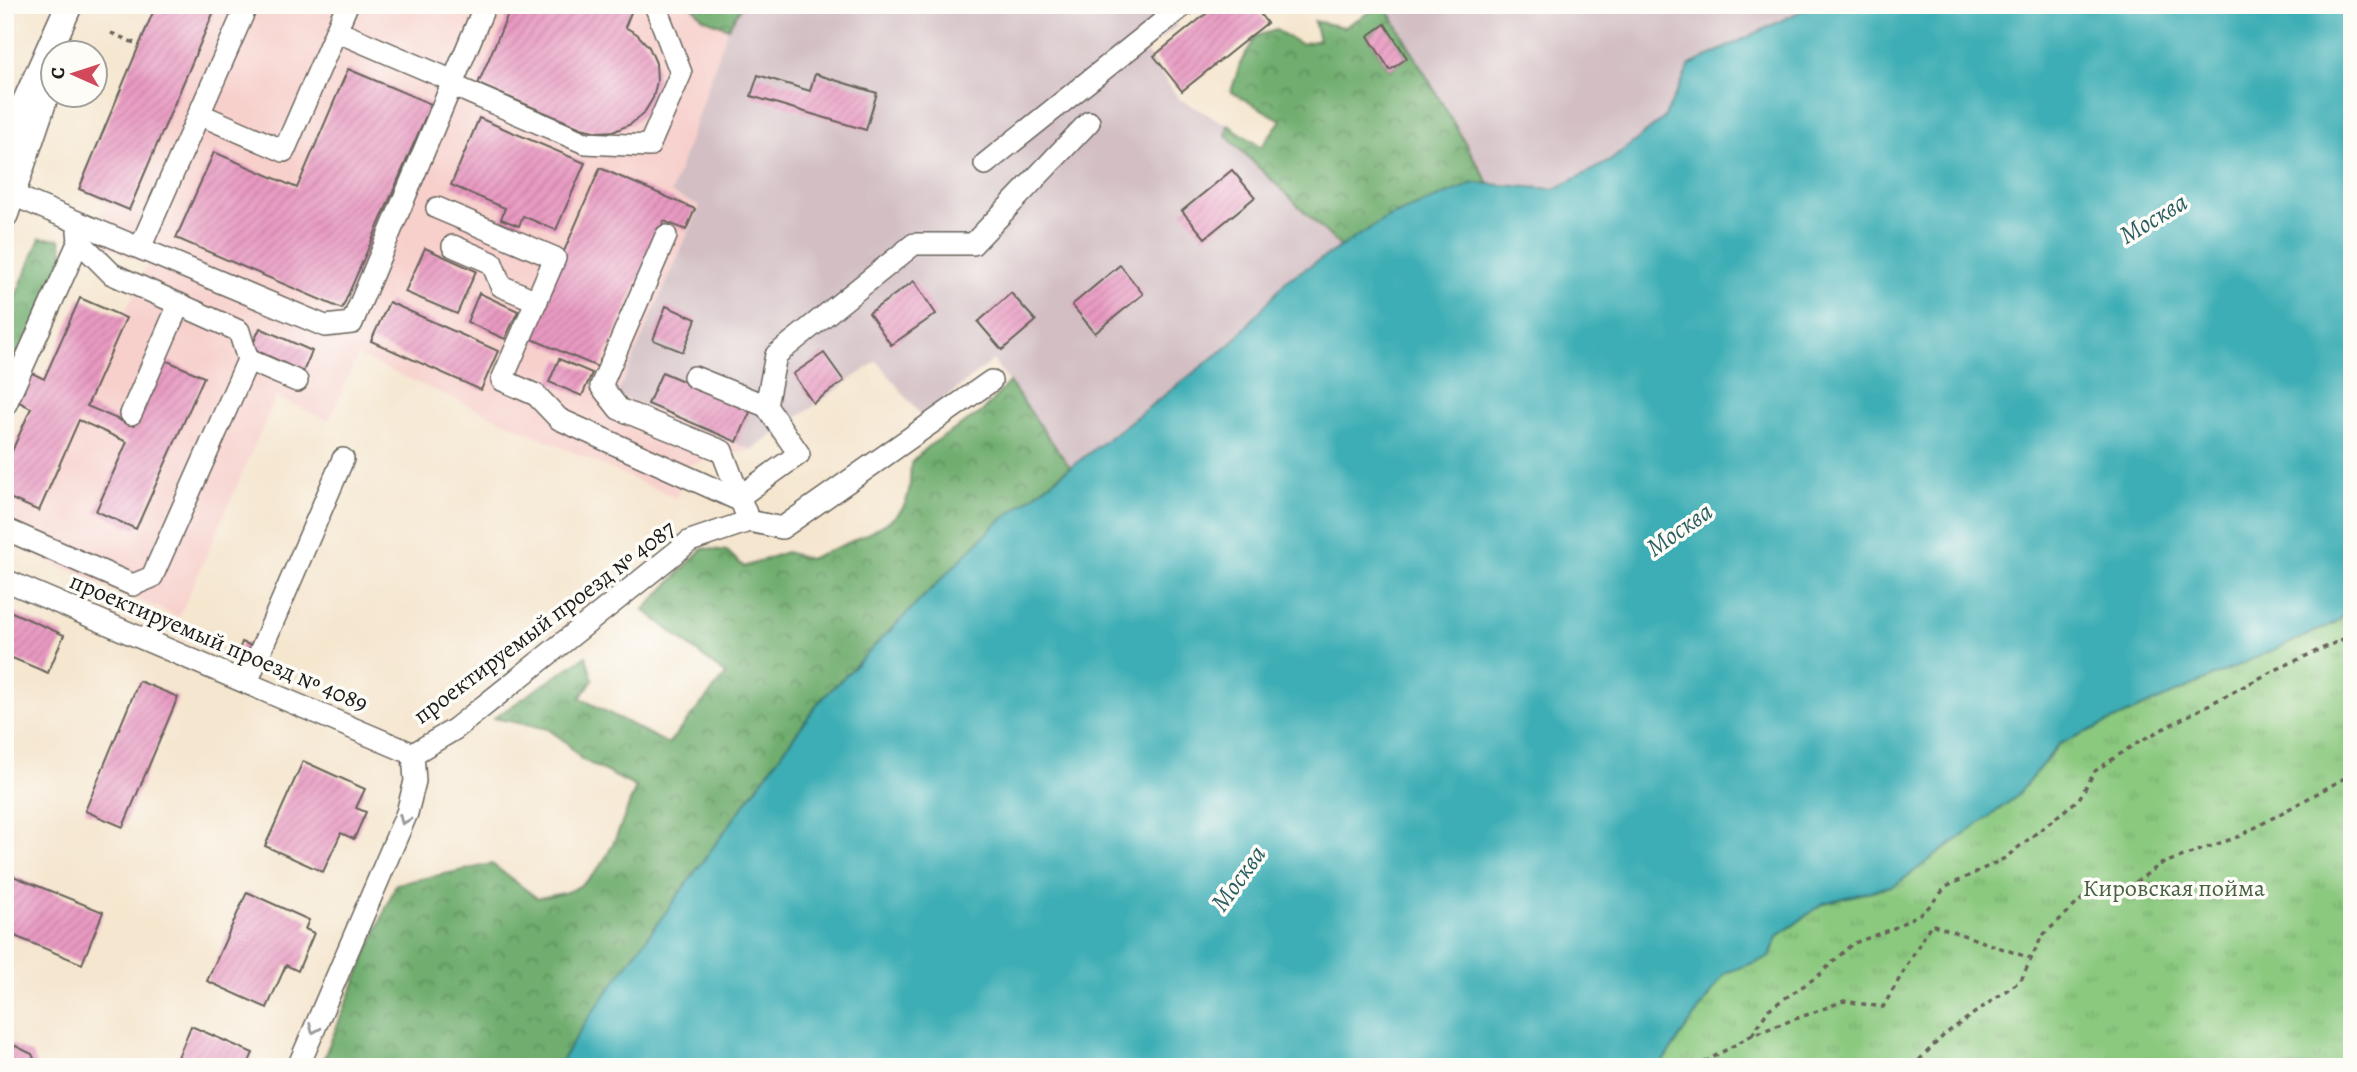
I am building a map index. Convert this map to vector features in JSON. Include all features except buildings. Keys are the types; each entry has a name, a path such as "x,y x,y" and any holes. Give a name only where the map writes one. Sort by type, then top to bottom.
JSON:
{"main road":[{"path":"5,148 69,5"},
{"path":"64,38 75,5"},
{"path":"9,204 41,108"}],"street":[{"path":"140,248 247,5"},
{"path":"199,114 284,151 347,5"},
{"path":"9,204 78,231 140,248 325,326 352,323 485,5"},
{"path":"336,31 585,143 649,146 681,73 654,5"},
{"path":"985,164 1184,5"},
{"path":"766,406 776,355 914,244 973,244 1089,122"},
{"path":"437,208 555,258 502,380 536,395 559,419 743,506 782,528 991,381"},
{"path":"5,529 134,585 152,577 248,360 239,331 112,274 78,231"},
{"path":"5,406 11,379 78,231"},
{"path":"666,236 601,386 619,409 722,451 743,506"},
{"path":"453,246 492,263 501,286 537,301"},
{"path":"131,414 179,304"},
{"path":"248,360 297,381"},
{"path":"694,377 766,406 799,454 743,506"},
{"path":"247,682 343,459"},
{"name":"проектируемый проезд № 4087","path":"298,1067 407,813 415,781 413,754 455,729 690,541 743,506"},
{"name":"проектируемый проезд № 4089","path":"5,580 413,754"}],"path":[{"path":"111,33 139,45"},
{"path":"1752,1035 1769,1009 1818,976 1852,944 1915,917 1925,911 1946,887 2006,858 2079,799 2095,771 2138,742 2261,678 2352,635"},
{"path":"1912,1067 1945,1034 2021,980 2042,936 2083,898 2129,887 2161,864 2240,836 2352,774"},
{"path":"1696,1067 1752,1035 1844,1000 1883,1007 1931,923 2031,958"}],"shaded area":[{"path":"156,5 692,5 703,18 728,28 671,193 700,205 617,395 752,450 691,464 676,498 357,356 329,421 276,397 179,617 5,543 5,467 31,408 17,401 30,372 44,379 80,298 123,317 147,264 90,239 106,201 79,189"},
{"path":"742,5 1161,5 1177,26 1145,51 1179,99 1228,125 1226,136 1341,247 1287,280 1231,344 1070,467 993,360 922,417 877,361 752,450 617,395 700,206 671,193 728,28"},
{"path":"1385,5 1813,5 1690,65 1664,118 1610,161 1555,189 1489,184"}],"green space":[{"path":"742,5 728,28 703,18 692,6"},
{"path":"1385,5 1489,184 1474,183 1387,218 1341,247 1226,136 1228,125 1261,147 1281,120 1231,92 1240,64 1256,36 1276,30 1301,44 1319,40 1314,21 1344,27","holes":["1385,25 1407,58 1390,70 1368,36"]},
{"path":"40,238 60,239 64,256 31,337 11,362 5,356 5,322"},
{"path":"1009,382 1070,467 994,526 820,701 589,1017 561,1061 552,1067 320,1067 396,884 492,864 537,898 569,891 582,884 594,874 612,847 636,787 581,759 566,742 548,729 494,718 586,656 593,680 580,698 668,744 726,675 644,610 703,548 727,551 744,567 786,552 809,559 875,530 904,506 910,485 911,463 927,447 982,412"},
{"name":"Кировская пойма","path":"2352,608 2352,1067 1659,1067 1725,973 1770,957 1777,937 1824,903 1895,885 2016,797 2059,744 2335,623"}],"water":[{"name":"Москва","path":"1813,5 2352,5 2352,608 2335,623 2059,744 2016,797 1895,885 1824,903 1777,937 1770,957 1725,973 1659,1067 552,1067 561,1061 589,1017 820,701 994,526 1231,344 1287,280 1387,218 1474,183 1555,189 1610,161 1664,118 1690,65"}]}
